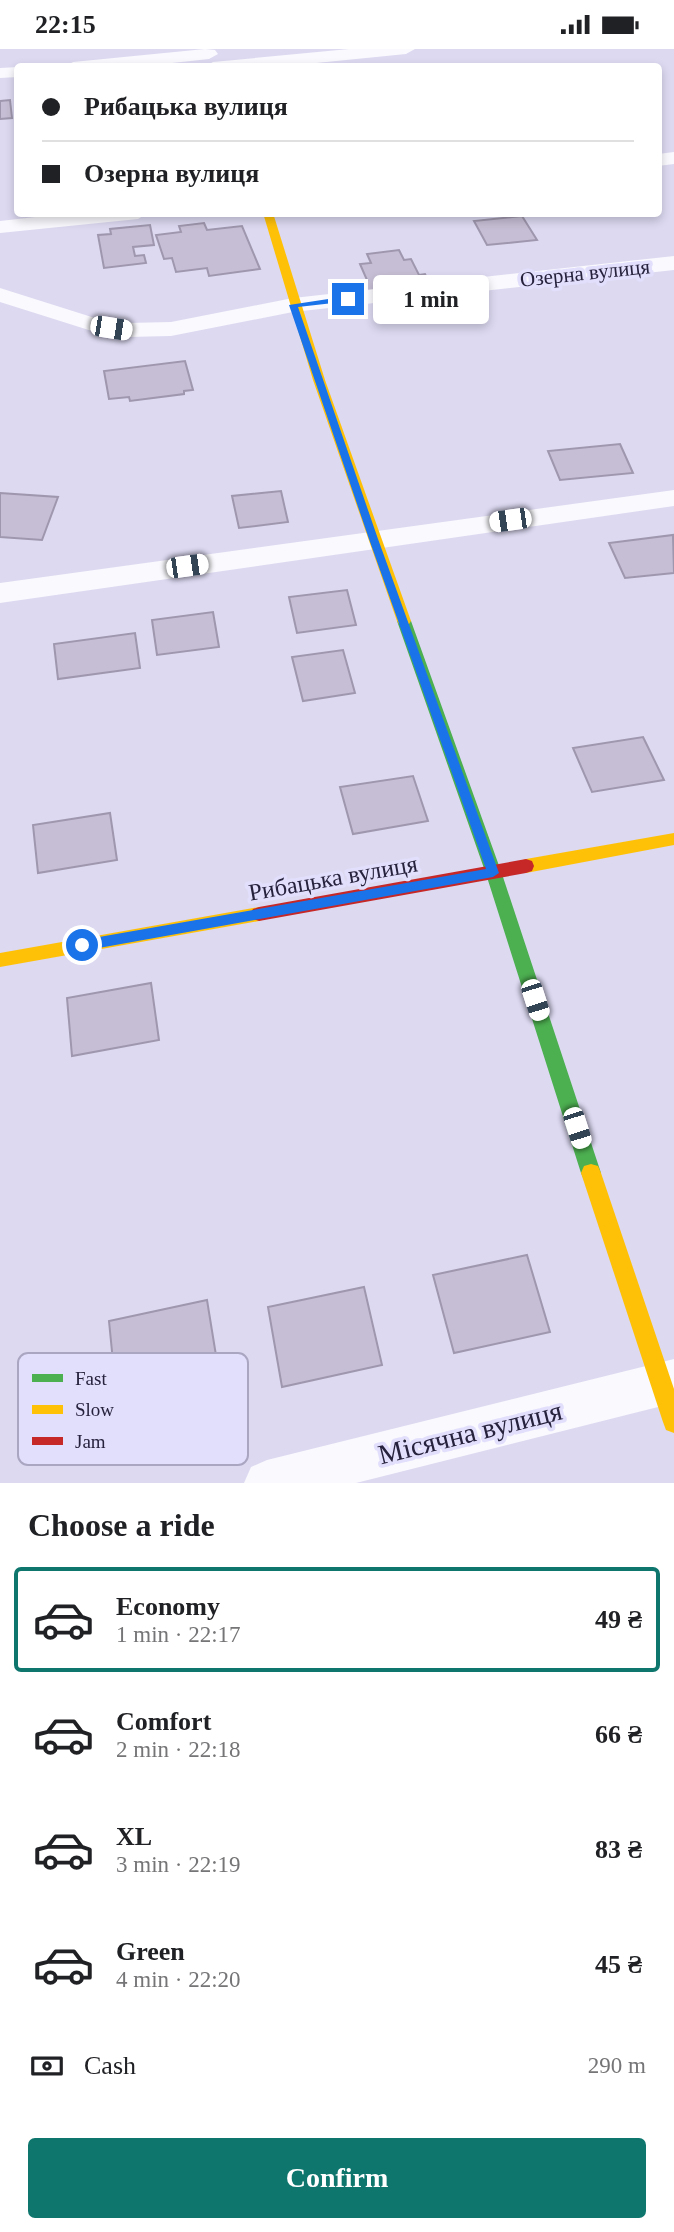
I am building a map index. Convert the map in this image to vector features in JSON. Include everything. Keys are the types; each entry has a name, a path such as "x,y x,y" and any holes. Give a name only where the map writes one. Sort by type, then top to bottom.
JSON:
{"street":[{"path":"142,63 406,49"},
{"path":"0,227 99,217"},
{"path":"269,217 293,305 373,539 493,873 669,1396"},
{"name":"Озерна вулиця","path":"0,295 95,325 127,330 171,329 293,305 674,263"},
{"path":"0,593 674,498"},
{"name":"Рибацька вулиця","path":"0,960 674,839"},
{"name":"Місячна вулиця","path":"267,1483 669,1396"}],"building":[{"path":"10,100 12,118 0,119 0,101"},
{"path":"523,217 537,240 487,245 474,221"},
{"path":"204,223 207,230 242,226 260,269 209,276 207,268 176,272 172,258 164,259 156,235 181,232 179,226"},
{"path":"150,225 154,245 133,247 135,256 144,255 146,263 104,268 98,235 111,234 110,229"},
{"path":"399,250 404,260 411,259 419,275 425,274 432,288 367,291 363,281 367,280 360,264 371,263 367,254"},
{"path":"185,361 193,390 184,391 184,394 130,401 129,397 109,399 104,371"},
{"path":"620,444 633,473 560,480 548,451"},
{"path":"281,491 288,522 239,528 232,496"},
{"path":"0,493 58,497 42,540 0,537"},
{"path":"673,535 674,573 625,578 609,543"},
{"path":"347,590 356,625 297,633 289,597"},
{"path":"213,612 219,647 157,655 152,620"},
{"path":"135,633 140,668 58,679 54,644"},
{"path":"343,650 355,693 303,701 292,657"},
{"path":"643,737 664,780 592,792 573,748"},
{"path":"413,776 428,821 353,834 340,787"},
{"path":"110,813 117,860 38,873 33,825"},
{"path":"151,983 159,1040 72,1056 67,998"},
{"path":"527,1255 550,1332 454,1353 433,1275"},
{"path":"364,1287 382,1365 282,1387 268,1307"},
{"path":"207,1300 216,1353 112,1353 109,1321"}],"traffic: fast":[{"path":"404,621 494,874 591,1173"}],"traffic: slow":[{"path":"269,217 319,380 404,621"},
{"path":"526,866 674,839"},
{"path":"0,960 259,914"},
{"path":"591,1173 674,1422"}],"traffic: jam":[{"path":"259,914 526,866"}],"route":[{"path":"82,945 493,873 373,539 293,305 348,299"}]}
